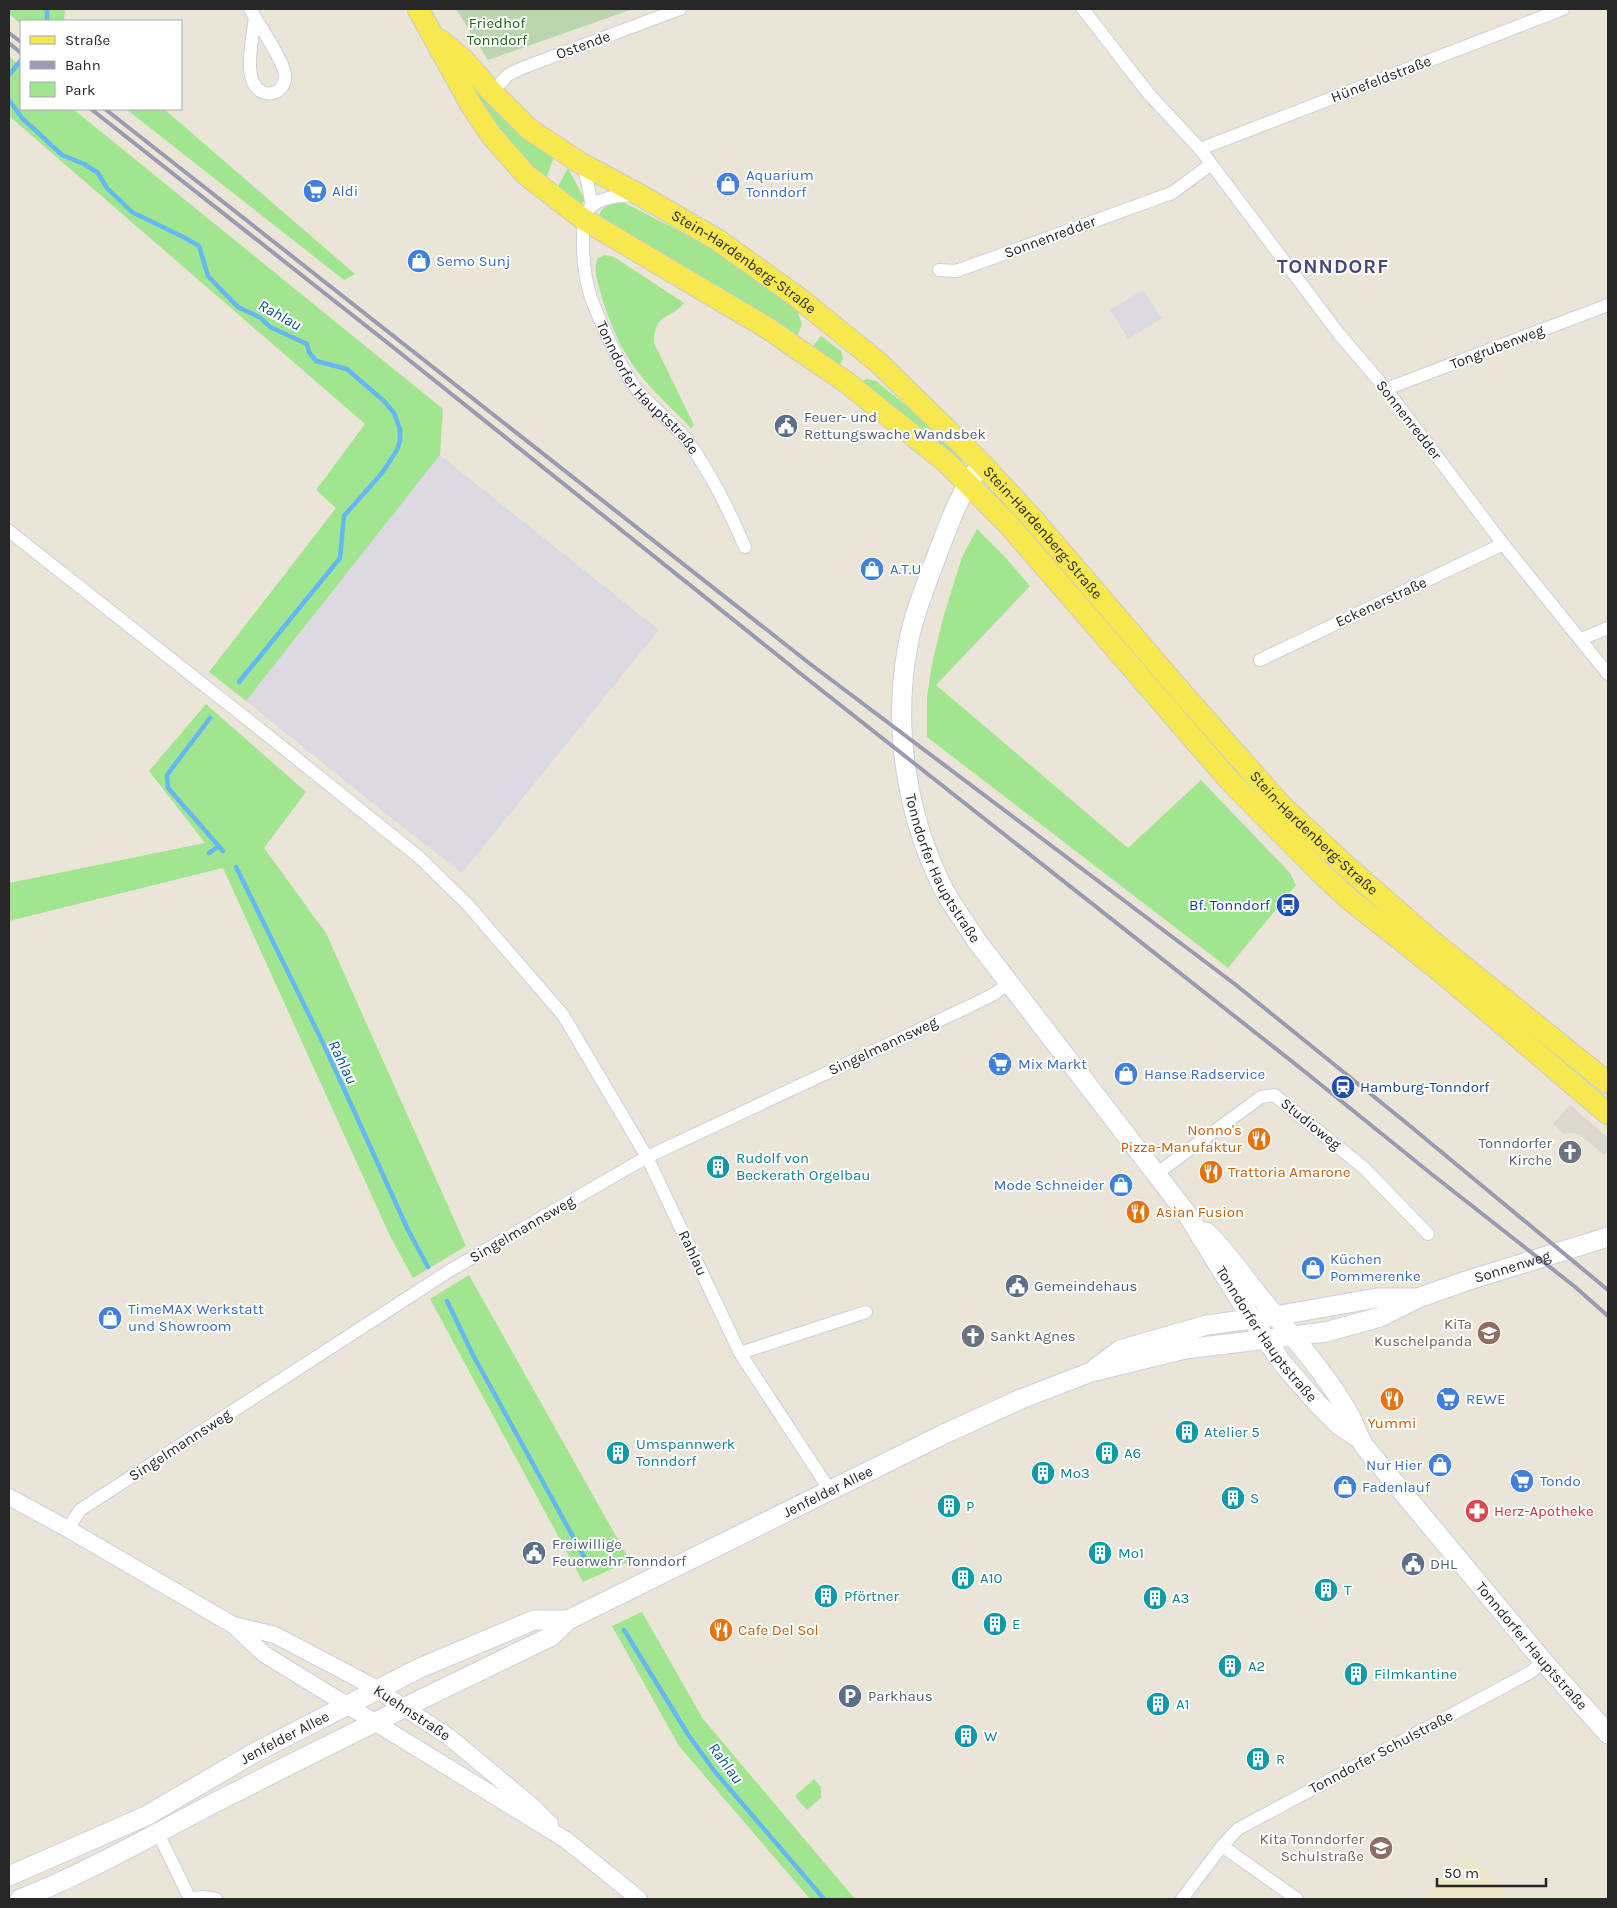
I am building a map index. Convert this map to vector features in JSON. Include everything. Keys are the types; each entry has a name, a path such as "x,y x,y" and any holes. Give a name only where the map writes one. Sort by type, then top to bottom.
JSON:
{"main road":[{"path":"418,9 434,35 471,106 503,149 538,186 587,212"},
{"name":"Stein-Hardenberg-Straße","path":"434,35 464,60 492,92 529,129 582,164 718,240 841,330 879,363 982,464 1032,518 1282,806 1427,937 1608,1083"},
{"name":"Stein-Hardenberg-Straße","path":"587,212 769,329 897,422 946,462 1008,524 1229,780 1319,871 1349,899 1445,975 1608,1114"},
{"name":"Tonndorfer Hauptstraße","path":"982,464 968,483 941,544 913,623 905,665 903,737 913,805 932,865 946,894 1009,983 1187,1214 1264,1339 1317,1404 1339,1425 1360,1439 1543,1661 1605,1724"},
{"name":"Tonndorfer Hauptstraße","path":"1187,1214 1222,1247 1275,1316 1293,1336 1351,1417 1360,1439"},
{"name":"Sonnenweg","path":"1264,1339 1326,1332 1362,1323 1380,1317 1418,1298 1466,1281 1608,1237"},
{"name":"Sonnenweg","path":"1275,1316 1377,1298 1418,1298"},
{"name":"Jenfelder Allee","path":"1091,1372 1120,1350 1198,1327 1275,1316"},
{"name":"Jenfelder Allee","path":"20,1899 41,1891 375,1722 550,1637 568,1620 829,1489 1021,1399 1091,1372 1185,1349 1264,1339"},
{"name":"Jenfelder Allee","path":"9,1876 157,1810 254,1753 420,1668 534,1620 568,1620"},
{"path":"157,1810 158,1833"}],"street":[{"name":"Ostende","path":"492,92 508,75 522,68 680,9"},
{"name":"Sonnenredder","path":"1083,9 1148,93 1200,149 1210,165 1272,243 1339,334 1386,389 1503,544 1581,638 1608,674"},
{"name":"Hünefeldstraße","path":"1200,149 1562,9"},
{"path":"252,13 285,73 285,80 281,89 272,93 260,91 252,82 252,13"},
{"name":"Tonndorfer Hauptstraße","path":"582,164 587,180 587,212 583,265 588,290 597,314 623,368 638,391 676,426 689,442 720,493 744,547"},
{"name":"Sonnenredder","path":"939,270 956,271 1172,193 1210,165"},
{"path":"587,212 603,199 640,195"},
{"name":"Tongrubenweg","path":"1386,389 1608,305"},
{"name":"Rahlau","path":"9,531 272,738 419,857 468,905 563,1015 647,1156 740,1353 829,1489"},
{"name":"Eckenerstraße","path":"1260,660 1503,544"},
{"path":"1581,638 1608,628"},
{"name":"Singelmannsweg","path":"68,1529 80,1510 449,1271 647,1156 972,1005 994,994 1009,983"},
{"name":"Studioweg","path":"1156,1174 1261,1097 1268,1094 1274,1095 1364,1168 1428,1234"},
{"path":"740,1353 866,1312"},
{"name":"Kuehnstraße","path":"9,1497 233,1625 264,1654 566,1840"},
{"name":"Kuehnstraße","path":"233,1625 275,1635 343,1670 449,1737 526,1800 566,1840 639,1899"},
{"name":"Tonndorfer Schulstraße","path":"1182,1899 1222,1846 1238,1829 1530,1672 1543,1661"},
{"path":"158,1833 190,1899 216,1899"},
{"path":"1222,1846 1297,1899"}],"shaded area":[{"path":"1143,290 1162,318 1128,339 1110,310"},
{"path":"440,455 659,630 462,873 246,701"},
{"path":"1570,1105 1608,1138 1608,1150 1604,1155 1580,1135 1565,1134 1553,1124"},
{"path":"1469,1854 1509,1899 1420,1899"}],"green space":[{"path":"9,9 65,9 64,20 20,20 20,23 9,14"},
{"name":"Friedhof Tonndorf","path":"456,9 633,9 488,60"},
{"path":"9,56 20,66 20,110 74,110 443,409 440,455 246,701 209,672 336,508 316,490 365,424 9,116"},
{"path":"465,78 554,156 545,182 516,154"},
{"path":"127,110 165,110 355,274 344,280"},
{"path":"568,168 585,200 578,207 555,192"},
{"path":"623,202 689,236 701,240 795,304 802,324 797,337 598,221 603,208"},
{"path":"605,255 614,257 684,303 660,321 655,333 654,343 694,425 691,428 644,379 620,344 607,312 596,274 598,258"},
{"path":"821,336 841,351 843,359 839,366 812,347"},
{"path":"867,379 876,381 942,435 963,460 960,462 860,382"},
{"path":"977,529 1030,586 936,685 1128,848 1201,780 1290,873 1296,885 1228,968 927,737 927,697 932,664 943,618 962,557"},
{"path":"206,704 306,792 264,848 326,933 466,1246 413,1278 390,1236 223,868 9,921 9,883 205,843 149,771"},
{"path":"469,1275 630,1561 583,1582 430,1299"},
{"path":"642,1612 703,1719 855,1899 810,1899 679,1746 612,1626"},
{"path":"814,1779 821,1787 821,1798 807,1810 795,1796"}],"waterway":[{"name":"Rahlau","path":"47,9 47,20"},
{"name":"Rahlau","path":"9,75 20,61"},
{"name":"Rahlau","path":"9,100 22,118 62,155 84,164 98,173 107,188 132,212 199,246 208,276 238,307 261,318 270,327 307,344 309,352 316,361 347,369 384,401 394,413 400,429 400,441 397,450 382,473 344,516 340,558 239,682"},
{"name":"Rahlau","path":"210,718 167,775 168,788 223,851"},
{"path":"209,853 219,846"},
{"name":"Rahlau","path":"236,867 325,1047 408,1230 428,1267"},
{"name":"Rahlau","path":"447,1301 473,1355 587,1562"},
{"name":"Rahlau","path":"624,1630 689,1736 716,1773 824,1899"}],"railway":[{"path":"9,33 20,41"},
{"path":"9,43 20,52"},
{"path":"92,110 384,340 801,674 1299,1067 1574,1286 1608,1316"},
{"path":"106,110 809,663 1236,985 1608,1290"}],"place":[{"name":"Aquarium Tonndorf","path":"728,184"},
{"name":"Aldi","path":"315,191"},
{"name":"Semo Sunj","path":"419,261"},
{"name":"Feuer- und Rettungswache Wandsbek","path":"786,426"},
{"name":"A.T.U","path":"872,569"},
{"name":"Bf. Tonndorf","path":"1288,905"},
{"name":"Mix Markt","path":"1000,1064"},
{"name":"Hanse Radservice","path":"1126,1074"},
{"name":"Hamburg-Tonndorf","path":"1343,1087"},
{"name":"Nonno's Pizza-Manufaktur","path":"1259,1139"},
{"name":"Tonndorfer Kirche","path":"1570,1152"},
{"name":"Rudolf von Beckerath Orgelbau","path":"718,1167"},
{"name":"Trattoria Amarone","path":"1211,1172"},
{"name":"Mode Schneider","path":"1121,1185"},
{"name":"Asian Fusion","path":"1138,1212"},
{"name":"Küchen Pommerenke","path":"1313,1268"},
{"name":"Gemeindehaus","path":"1017,1286"},
{"name":"TimeMAX Werkstatt und Showroom","path":"110,1318"},
{"name":"KiTa Kuschelpanda","path":"1489,1333"},
{"name":"Sankt Agnes","path":"973,1336"},
{"name":"Yummi","path":"1392,1399"},
{"name":"REWE","path":"1448,1399"},
{"name":"Atelier 5","path":"1187,1432"},
{"name":"Umspannwerk Tonndorf","path":"618,1453"},
{"name":"A6","path":"1107,1453"},
{"name":"Nur Hier","path":"1440,1465"},
{"name":"Mo3","path":"1043,1473"},
{"name":"Tondo","path":"1522,1481"},
{"name":"Fadenlauf","path":"1345,1487"},
{"name":"S","path":"1233,1498"},
{"name":"P","path":"949,1506"},
{"name":"Herz-Apotheke","path":"1477,1511"},
{"name":"Freiwillige Feuerwehr Tonndorf","path":"534,1553"},
{"name":"Mo1","path":"1100,1553"},
{"name":"DHL","path":"1413,1564"},
{"name":"A10","path":"963,1578"},
{"name":"T","path":"1326,1590"},
{"name":"Pförtner","path":"826,1596"},
{"name":"A3","path":"1155,1598"},
{"name":"E","path":"995,1624"},
{"name":"Cafe Del Sol","path":"721,1630"},
{"name":"A2","path":"1230,1666"},
{"name":"Filmkantine","path":"1356,1674"},
{"name":"Parkhaus","path":"850,1696"},
{"name":"A1","path":"1158,1704"},
{"name":"W","path":"966,1736"},
{"name":"R","path":"1258,1759"},
{"name":"Kita Tonndorfer Schulstraße","path":"1381,1848"}],"district":[{"name":"TONNDORF","path":"1333,266"}]}
